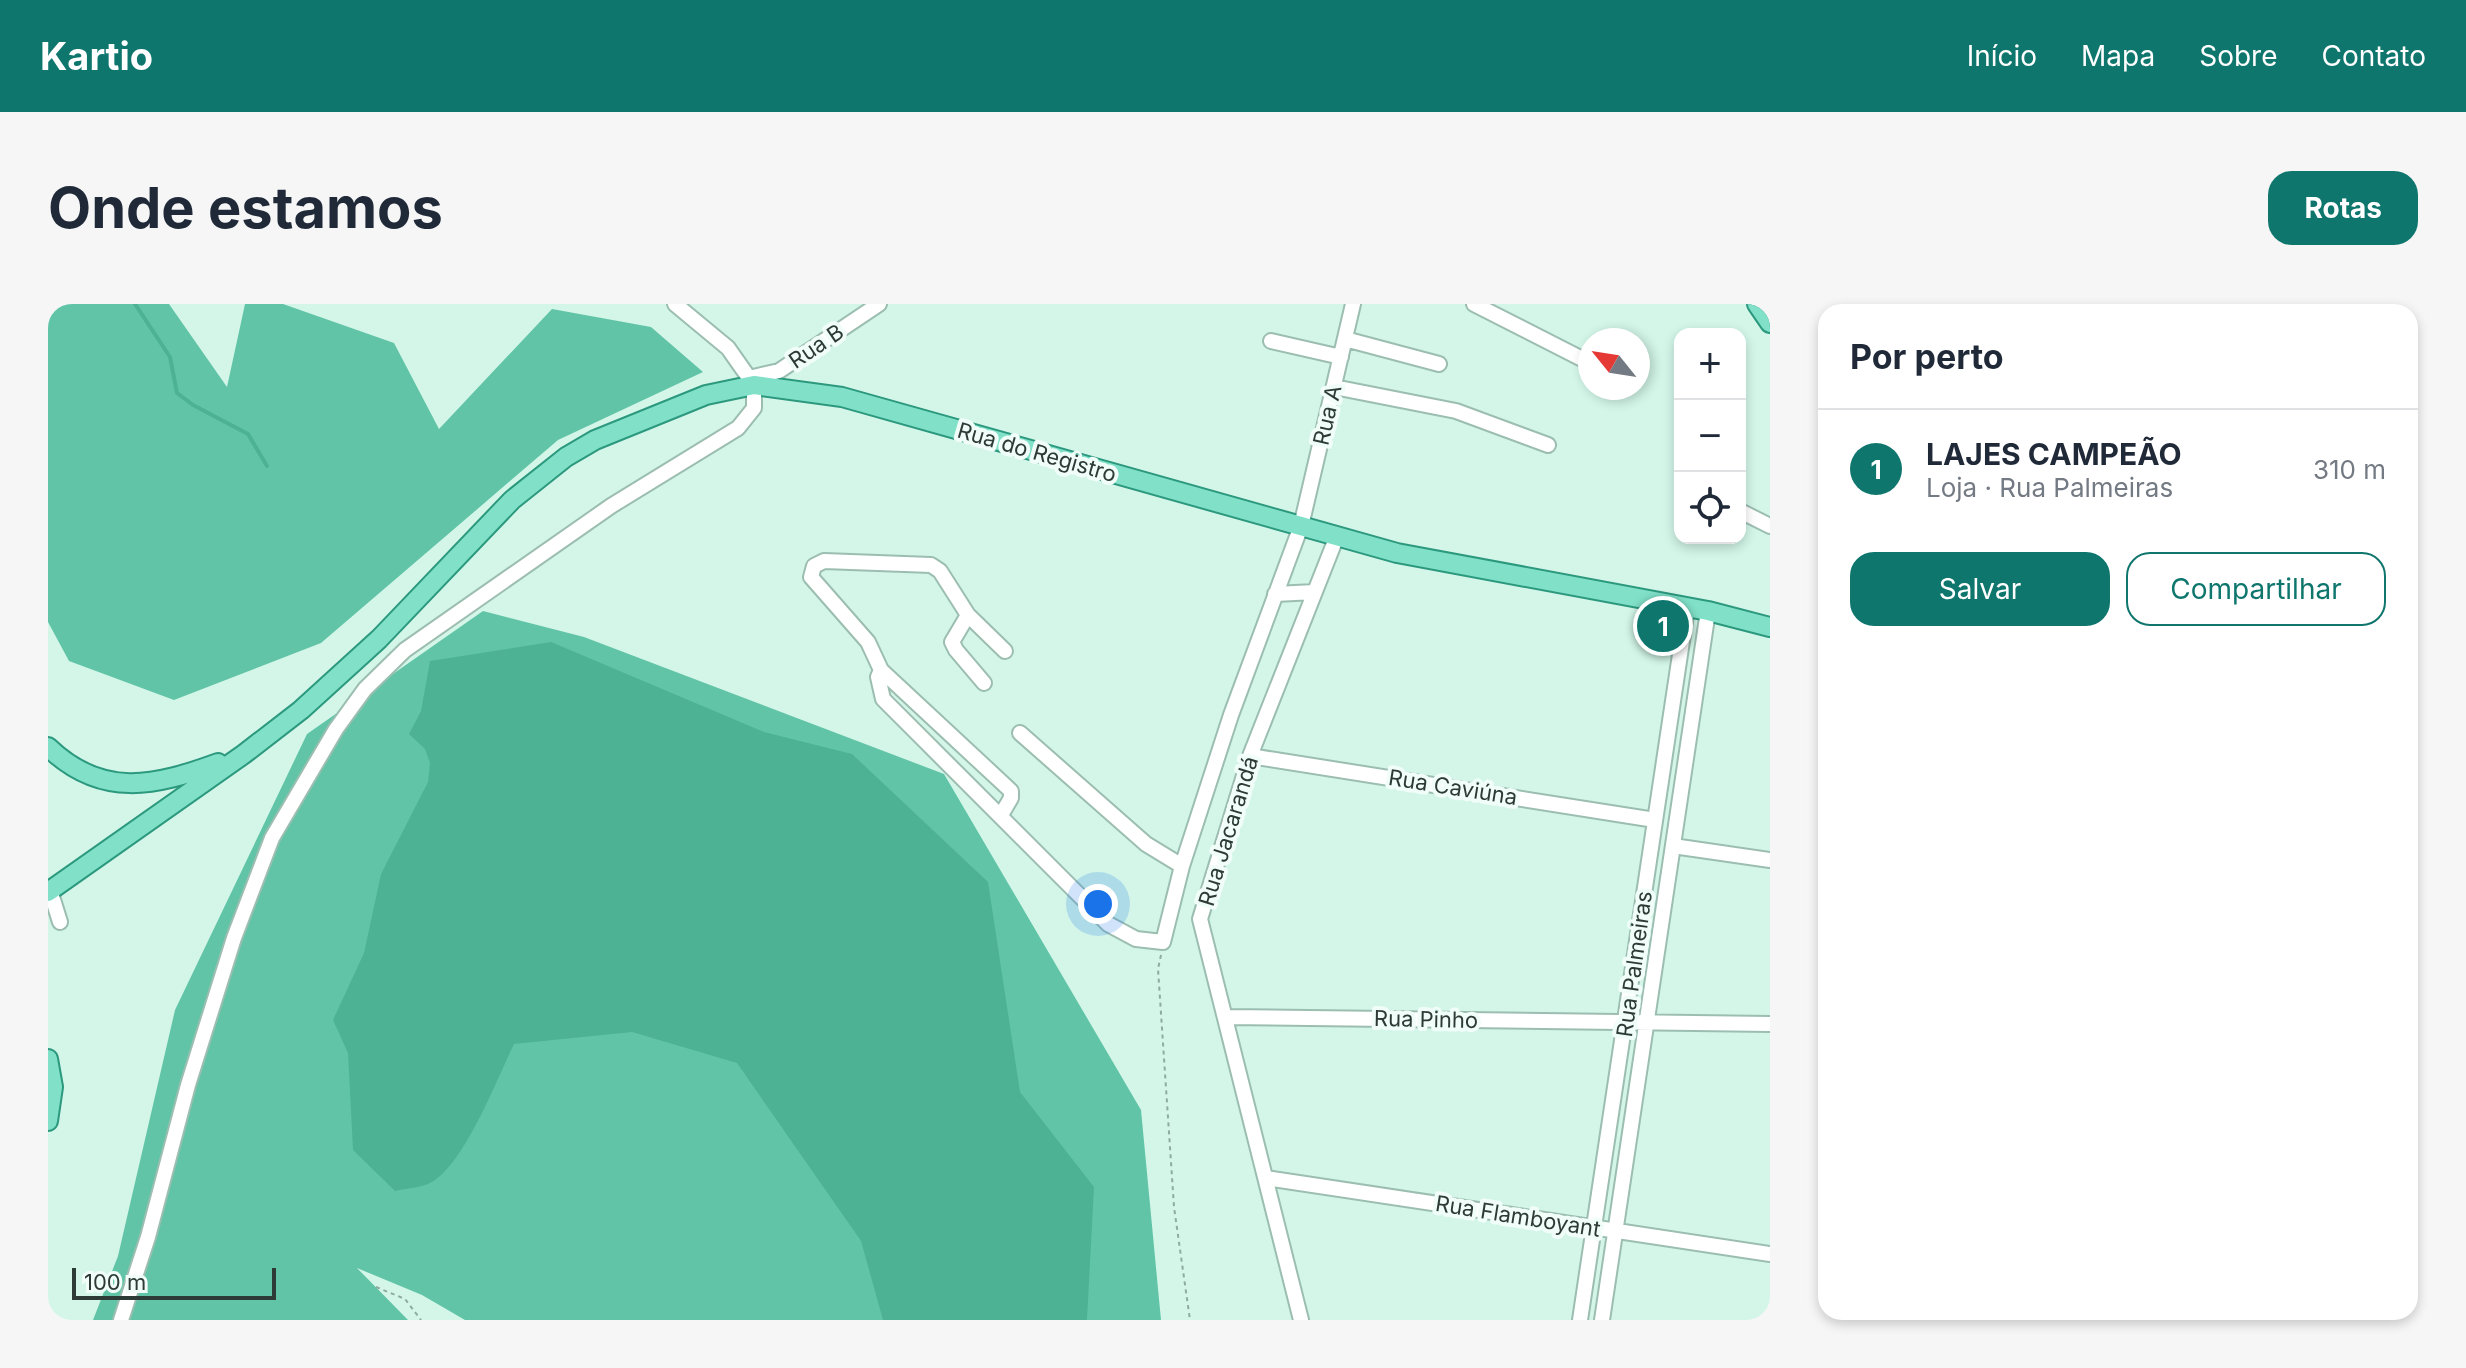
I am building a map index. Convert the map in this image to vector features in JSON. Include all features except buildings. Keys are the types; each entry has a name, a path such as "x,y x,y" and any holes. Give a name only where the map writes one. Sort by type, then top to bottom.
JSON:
{"main road":[{"path":"1757,304 1770,323"},
{"name":"Rua do Registro","path":"49,891 244,754 301,710 379,639 512,500 566,457 595,440 706,395 752,382 842,397 1397,553 1708,611 1770,627"},
{"path":"48,747 84,774 127,784 157,782 244,754"},
{"path":"48,1059 53,1087 48,1121"}],"street":[{"path":"121,1320 148,1237 188,1085 234,938 272,838 336,729 365,689 405,650 611,506 738,428 754,408 752,382 728,348 675,304"},
{"name":"Rua B","path":"752,382 779,371 879,304"},
{"name":"Rua A","path":"1163,942 1182,866 1231,715 1301,526 1353,304"},
{"path":"1474,304 1578,357"},
{"path":"1345,339 1439,364"},
{"path":"1271,341 1341,357"},
{"path":"1334,387 1456,411 1548,445"},
{"path":"1746,514 1770,526"},
{"name":"Rua Jacarandá","path":"1301,1320 1200,919 1250,756 1337,536"},
{"path":"1001,815 1011,798 1011,791 881,670 868,642 811,577 814,566 824,561 931,565 940,571 968,615 1005,651"},
{"path":"1275,594 1315,592"},
{"name":"Rua Palmeiras","path":"1580,1320 1687,608"},
{"name":"Rua Palmeiras","path":"1602,1320 1708,611"},
{"path":"968,615 952,642 984,683"},
{"path":"881,670 878,677 883,699 1108,924 1136,939 1163,942"},
{"path":"1020,733 1146,844 1182,866"},
{"name":"Rua Caviúna","path":"1250,756 1655,820"},
{"path":"1673,846 1770,860"},
{"path":"49,891 60,922"},
{"name":"Rua Pinho","path":"1227,1017 1770,1024"},
{"name":"Rua Flamboyant","path":"1266,1178 1770,1254"}],"path":[{"path":"1163,942 1158,969 1174,1207 1190,1320"},
{"path":"376,1287 405,1299 421,1320"}],"shaded area":[{"path":"48,304 169,304 227,387 245,304 283,304 394,343 439,429 552,309 651,327 703,372 558,440 321,643 174,700 69,661 48,622"},
{"path":"483,611 584,637 944,774 1141,1110 1161,1320 465,1320 422,1295 357,1268 408,1320 93,1320 118,1256 175,1010 307,734"},
{"path":"551,642 764,732 852,754 988,882 1020,1092 1094,1187 1087,1320 883,1320 861,1241 737,1063 632,1032 514,1044 468,1139 444,1172 428,1184 395,1191 353,1150 348,1053 333,1020 364,953 381,874 428,782 430,763 425,749 409,734 421,711 430,661"}],"waterway":[{"path":"135,304 170,357 177,393 248,434 267,466"}],"place":[{"name":"LAJES CAMPEÃO","path":"1663,626"}]}
